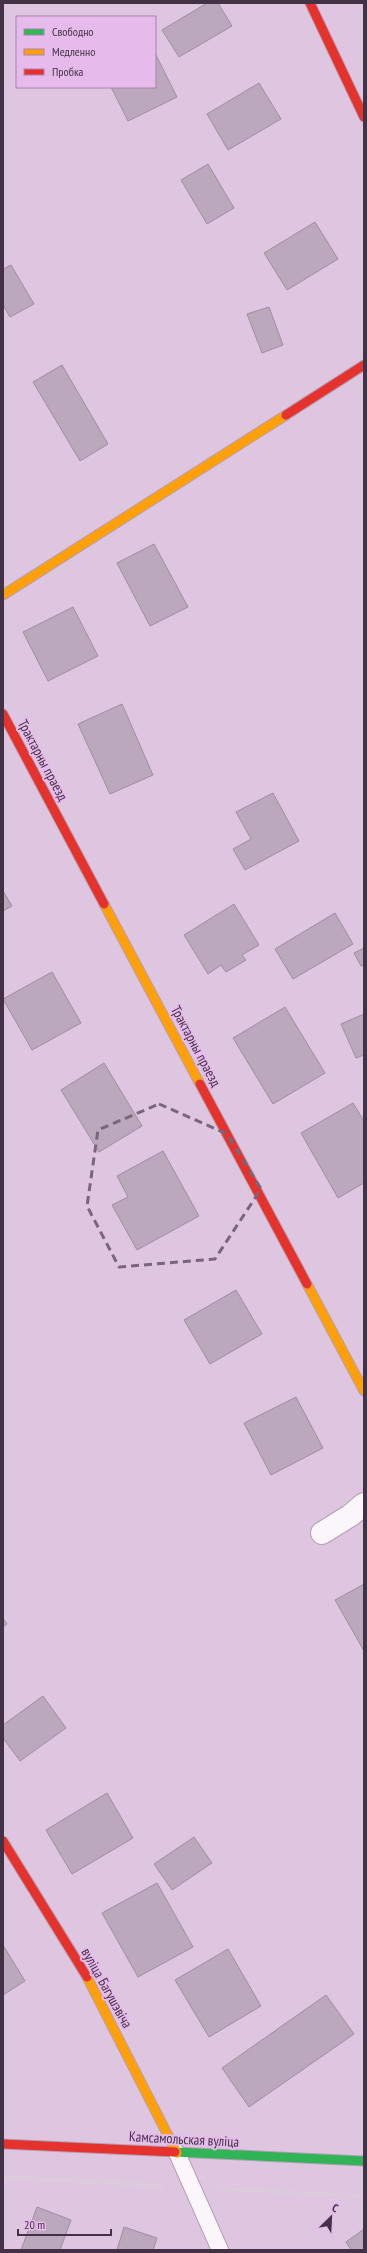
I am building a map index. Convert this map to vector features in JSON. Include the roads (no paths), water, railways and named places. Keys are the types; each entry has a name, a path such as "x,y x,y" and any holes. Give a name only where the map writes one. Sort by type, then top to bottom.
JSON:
{"street":[{"path":"310,3 364,117"},
{"path":"3,595 364,365"},
{"name":"Трактарны праезд","path":"3,714 364,1391"},
{"path":"322,1533 351,1515 364,1504"},
{"name":"вуліца Багушэвіча","path":"3,1841 81,1966 177,2153"},
{"name":"Камсамольская вуліца","path":"3,2144 177,2153 364,2160"}],"lane":[{"path":"177,2153 220,2250"}]}
